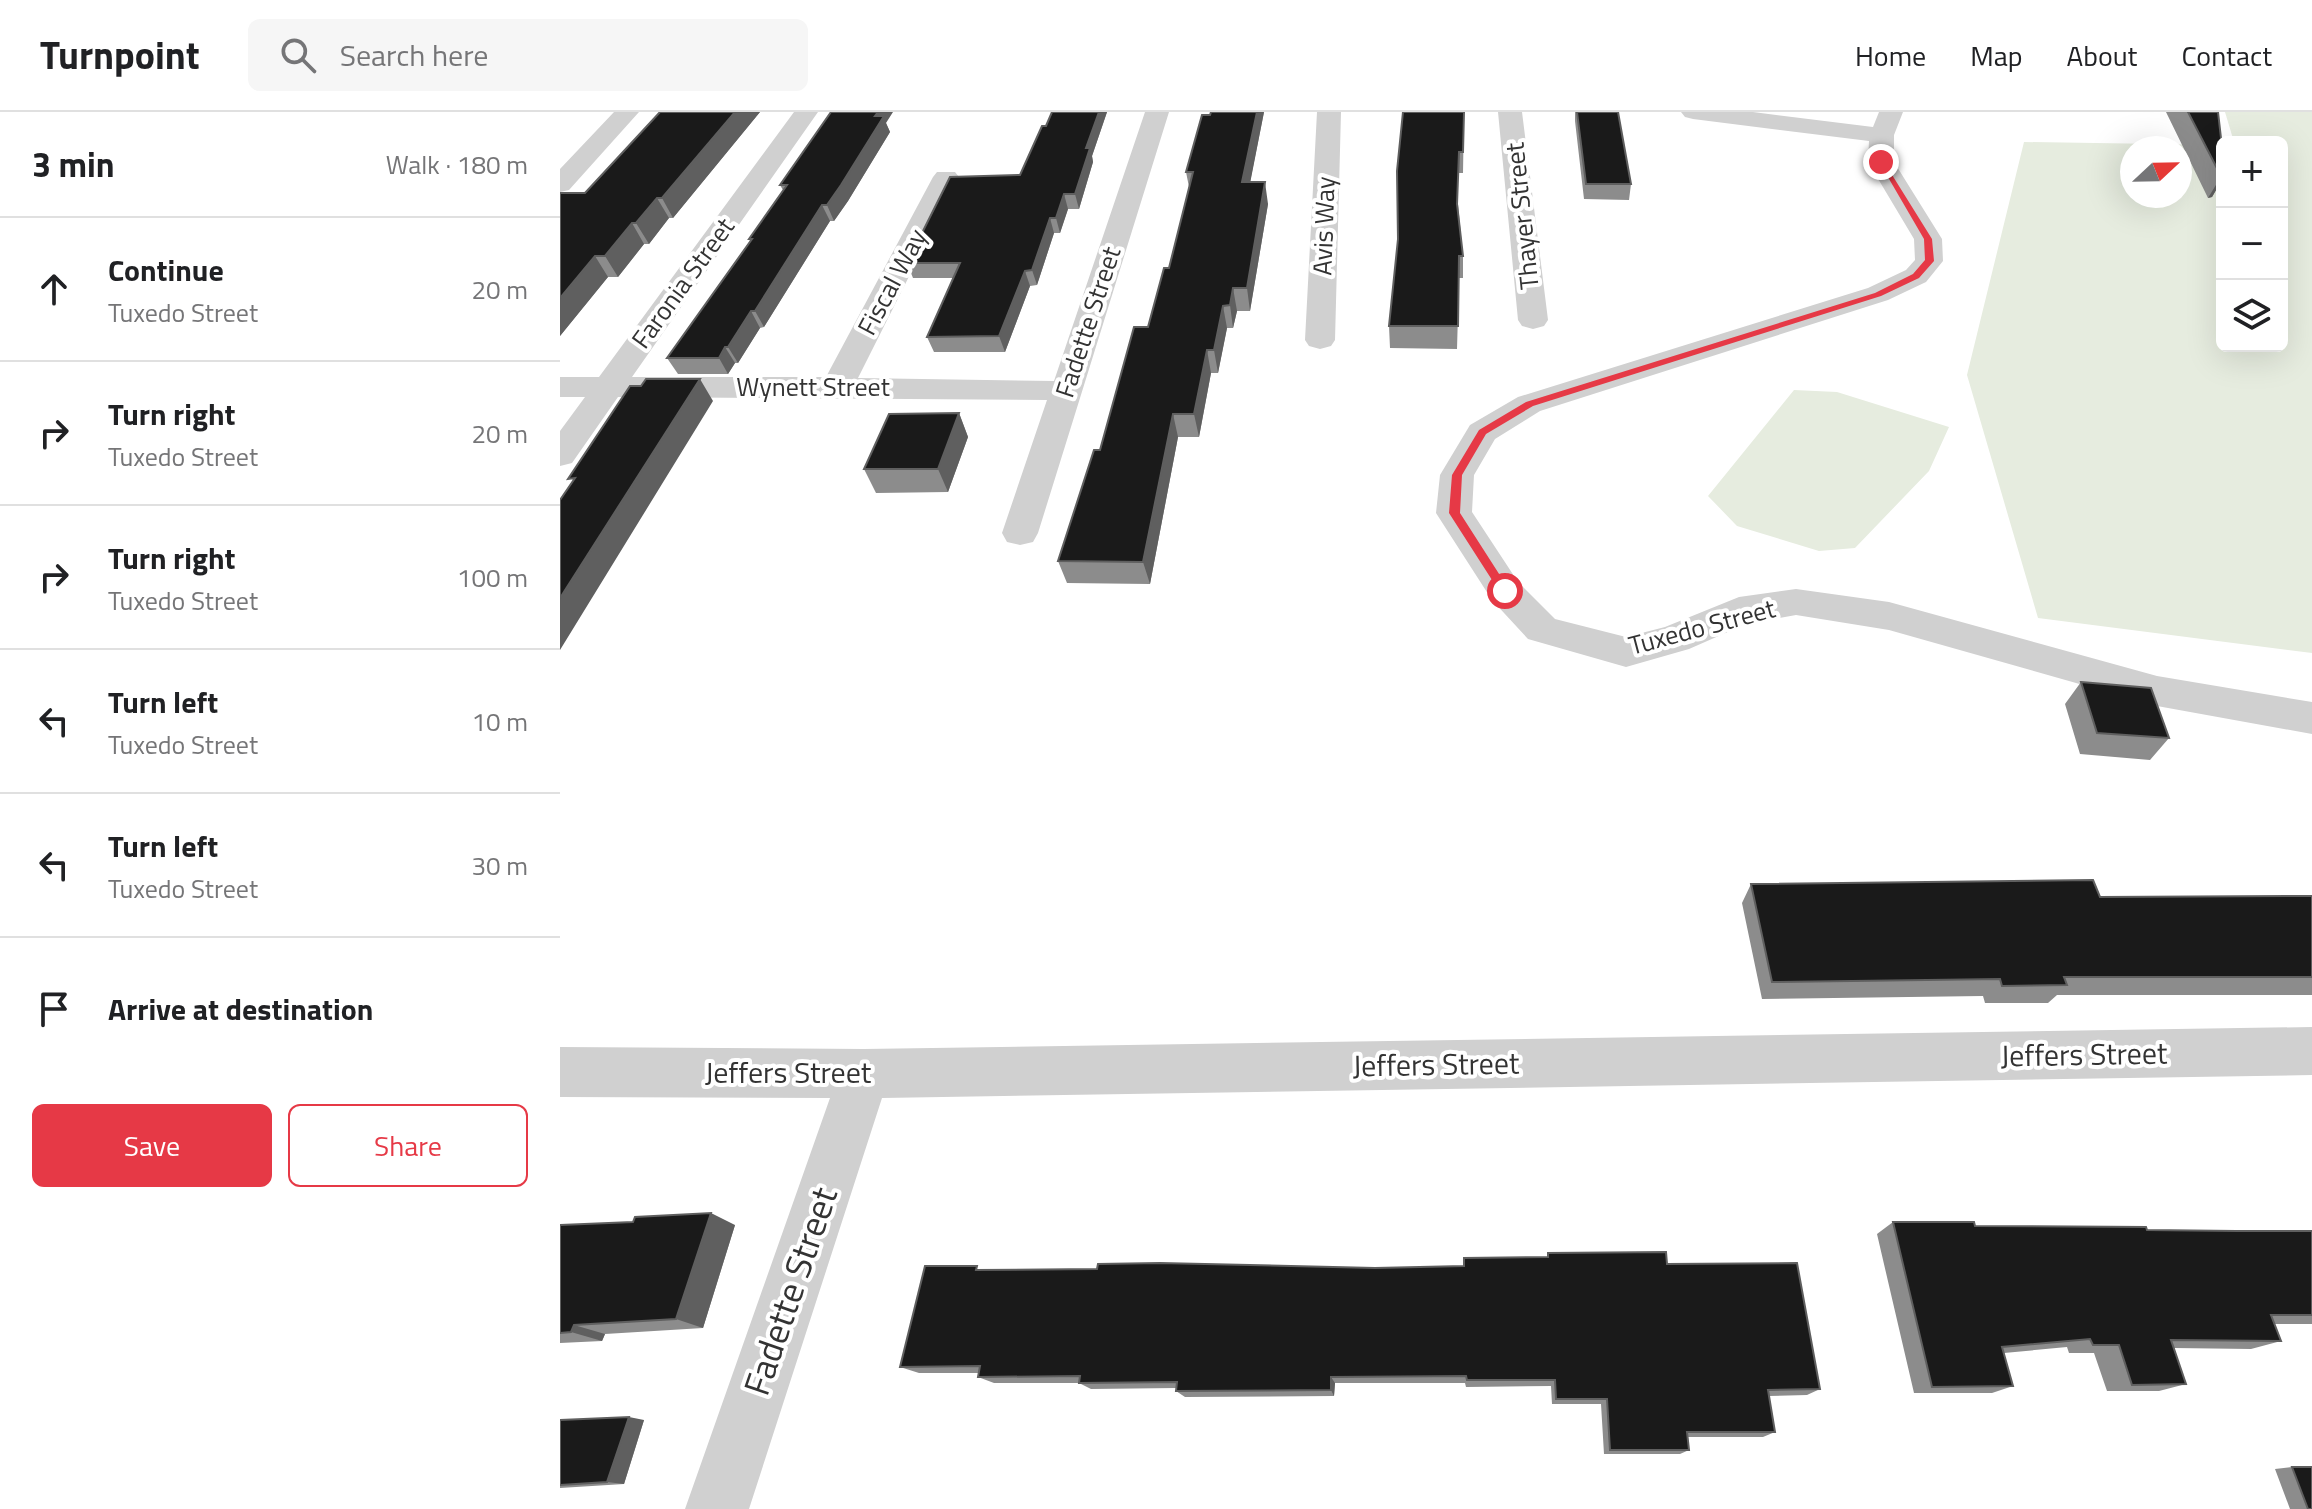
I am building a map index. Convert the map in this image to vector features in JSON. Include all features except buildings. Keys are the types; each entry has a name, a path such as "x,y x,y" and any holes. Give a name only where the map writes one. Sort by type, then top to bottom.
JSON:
{"street":[{"path":"560,184 627,112"},
{"name":"Faronia Street","path":"560,455 806,112"},
{"name":"Fadette Street","path":"1020,533 1157,112"},
{"name":"Avis Way","path":"1320,340 1329,112"},
{"name":"Thayer Street","path":"1510,112 1533,320"},
{"path":"1693,112 1886,123"},
{"name":"Tuxedo Street","path":"1886,123 1881,162 1928,239 1929,261 1916,276 1878,294 1529,404 1482,432 1457,475 1454,513 1505,591 1542,629 1626,652 1675,639 1739,611 1796,602 1889,616 2157,691 2312,718"},
{"name":"Fiscal Way","path":"837,387 946,177"},
{"name":"Wynett Street","path":"560,387 1065,391"},
{"name":"Jeffers Street","path":"560,1072 864,1074 2312,1051"},
{"name":"Fadette Street","path":"717,1509 864,1074"}],"shaded area":[{"path":"2225,112 2312,112 2312,653 2038,618 1967,375 2024,142 2120,143 2120,208 2192,208 2192,145 2216,145 2216,352 2288,352 2288,136 2232,136"},
{"path":"1794,390 1837,392 1949,427 1929,471 1855,548 1819,551 1737,526 1708,496"}],"route":[{"path":"1505,591 1454,513 1457,475 1482,432 1529,404 1878,294 1916,276 1929,261 1928,239 1881,162"}]}
